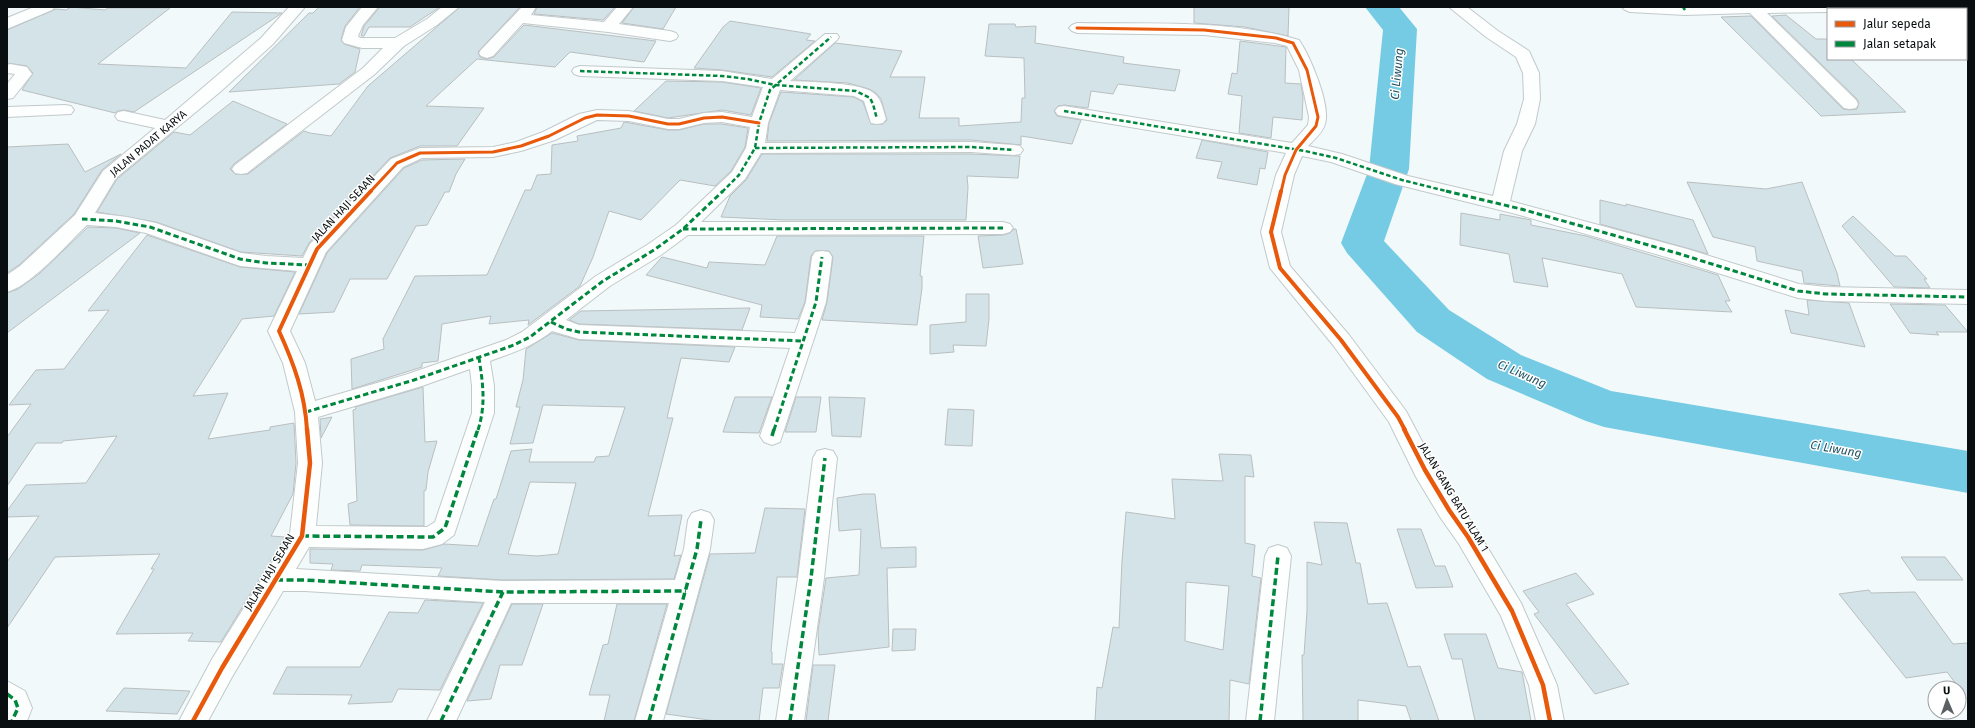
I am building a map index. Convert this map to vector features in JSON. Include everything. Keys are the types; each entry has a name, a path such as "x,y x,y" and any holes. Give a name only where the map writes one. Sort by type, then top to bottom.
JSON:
{"street":[{"path":"7,24 47,7"},
{"name":"JALAN PADAT KARYA","path":"7,284 27,271 82,219 109,175 267,41 297,7"},
{"path":"370,7 354,27 350,34 350,40 359,44 371,45 398,43"},
{"path":"241,169 369,71 398,43 432,22 451,7"},
{"path":"608,27 625,7"},
{"path":"1457,7 1492,34 1523,54 1531,73 1532,99 1526,124 1513,151 1500,205"},
{"path":"1630,7 1684,9 1869,8"},
{"path":"1753,8 1850,104"},
{"path":"487,53 525,12 608,27 670,36"},
{"name":"JALAN GANG BATU ALAM 1","path":"1076,28 1204,30 1276,38 1293,43 1306,66 1318,117 1316,126 1296,150 1285,175 1271,232 1280,268 1341,340 1398,417 1425,470 1449,510 1468,537 1512,611 1543,684 1550,721"},
{"path":"306,412 414,380 514,345 530,337 551,322 603,281 654,250 683,229 739,175 755,148 759,123 770,90 831,37"},
{"path":"7,94 24,74 21,70 10,69"},
{"path":"580,72 722,76 748,79 775,85 856,91 866,94 872,99 877,119"},
{"path":"7,112 65,110"},
{"path":"1064,111 1336,158 1402,180 1680,254 1798,291 1826,294 1968,297"},
{"name":"JALAN HAJI SEAAN","path":"193,721 222,668 302,536 310,463 306,412 294,362 279,331 317,249 397,163 420,153 493,152 521,146 549,136 585,118 597,115 629,116 668,124 722,117 759,123"},
{"path":"124,116 168,126"},
{"path":"755,148 971,146 1014,150"},
{"path":"82,219 106,219 150,228 240,259 310,265"},
{"path":"683,229 777,227 889,229 1003,228"},
{"path":"772,436 816,302 822,257"},
{"path":"551,322 566,329 579,332 803,341"},
{"path":"302,536 423,538 432,537 440,533 445,528 483,413 483,386 479,358"},
{"path":"790,721 811,578 825,458"},
{"path":"649,721 697,549 701,520"},
{"path":"1260,721 1278,556"},
{"path":"276,580 305,580 503,592 686,591"},
{"path":"441,721 503,592"},
{"path":"7,694 15,700 18,708 12,721"}],"building":[{"path":"71,7 105,10 108,8 170,8 98,64 186,68 232,12 282,13 134,112 124,110 115,113 22,90 33,73 27,66 7,63 7,30 56,9 66,10"},
{"path":"319,7 360,7 345,26 341,40 344,44 360,49 355,72 339,84 229,92 309,13 313,13"},
{"path":"380,7 440,7 410,27 369,27 364,36 361,36 364,26"},
{"path":"460,7 520,7 478,52 480,57 487,59 494,57 524,25 656,41 644,62 570,52 555,67 477,59 426,106 484,108 457,146 420,146 390,158 309,243 302,256 241,252 156,222 97,212 117,179 174,132 190,135 233,101 287,124 234,164 230,169 235,174 248,174 304,131 331,136 368,86"},
{"path":"537,7 615,7 603,20 534,14"},
{"path":"634,7 676,7 663,29 622,23"},
{"path":"1194,7 1289,7 1288,36 1245,27 1194,23"},
{"path":"1786,15 1816,39 1827,39 1827,60 1852,60 1906,112 1821,116 1721,17 1751,16 1843,109 1857,109 1859,103 1857,99 1772,16"},
{"path":"730,21 811,34 806,40 815,41 772,77 722,70 694,68 723,27"},
{"path":"989,24 1015,24 1016,27 1036,26 1035,43 1124,57 1123,63 1180,70 1175,91 1118,84 1113,94 1091,91 1088,108 1064,105 1058,106 1054,111 1057,116 1081,120 1072,144 1021,136 1021,145 971,140 767,141 769,123 781,92 854,97 863,102 871,124 883,124 887,120 881,99 876,93 869,89 848,83 794,80 835,43 902,51 890,77 925,77 919,118 959,118 959,126 1021,122 1022,98 1025,98 1024,58 985,56"},
{"path":"1240,41 1286,47 1285,83 1301,84 1303,97 1302,120 1273,117 1271,138 1239,133 1242,96 1228,94 1232,73 1237,74"},
{"path":"666,81 722,82 761,88 751,115 722,110 668,118 634,111"},
{"path":"624,122 668,130 679,130 704,124 722,124 748,128 745,147 731,171 715,186 680,180 641,220 609,211 593,257 580,286 528,325 529,320 489,324 491,316 442,324 438,361 422,363 422,367 352,389 351,359 384,349 383,339 415,276 487,275 525,190 531,190 537,175 551,174 552,145 578,141 577,136 621,128"},
{"path":"1202,140 1268,152 1265,169 1260,168 1257,185 1217,178 1222,162 1196,158"},
{"path":"68,144 85,172 121,154 102,170 74,214 19,265 7,273 7,147"},
{"path":"762,154 971,154 1020,156 1018,178 967,176 968,187 966,220 784,220 721,217 730,196 746,180"},
{"path":"465,159 456,174 449,192 445,192 427,225 416,226 387,279 350,279 334,312 299,314 327,253 404,168 422,160"},
{"path":"1687,182 1766,189 1802,182 1837,273 1840,286 1804,283 1802,271 1757,261 1755,247 1713,237"},
{"path":"1600,200 1626,206 1626,204 1693,220 1708,254 1600,224"},
{"path":"1461,213 1500,220 1500,214 1531,220 1531,225 1586,236 1718,275 1730,301 1725,301 1732,312 1636,307 1622,274 1542,258 1548,287 1514,282 1509,254 1460,245"},
{"path":"1853,216 1895,256 1906,256 1927,279 1924,279 1930,288 1894,287 1842,226"},
{"path":"88,227 116,228 140,233 7,333 7,293 18,289 39,274"},
{"path":"1016,229 1023,264 983,268 978,236 1003,235 1010,233"},
{"path":"147,235 240,267 295,272 274,316 242,319 193,396 228,393 208,439 270,430 270,427 294,423 296,463 293,494 271,536 285,537 221,642 188,641 193,633 116,634 154,569 151,569 160,554 55,557 7,628 7,562 39,516 7,517 7,511 26,485 86,483 117,436 63,441 62,443 36,443 7,486 7,437 31,404 9,405 36,370 64,369 109,310 88,311"},
{"path":"777,236 924,236 920,276 922,276 922,288 917,325 822,320 827,302 833,257 829,251 815,251 811,256 805,302 798,319 760,317 762,305 646,275 662,257 707,268 709,262 765,265"},
{"path":"966,294 989,294 989,319 986,346 953,345 954,352 930,354 930,325 966,322"},
{"path":"1807,300 1849,303 1865,347 1791,333 1785,310 1809,315"},
{"path":"1890,304 1945,305 1968,332 1936,332 1939,335 1910,333"},
{"path":"750,308 742,330 579,324 569,320 581,311"},
{"path":"552,333 579,340 735,347 729,362 681,358 667,418 673,418 648,516 682,515 674,556 681,555 674,579 503,580 438,576 442,568 362,565 360,571 331,570 333,564 310,563 310,549 423,550 444,544 478,546 494,499 496,499 511,451 532,449 529,462 594,462 596,457 609,456 625,407 543,405 533,443 510,444 520,407 516,407 523,380 526,349","holes":["530,482 576,483 558,554 537,556 508,554"]},
{"path":"423,387 425,442 437,441 428,472 426,490 424,491 424,526 350,525 348,504 357,501 353,410 356,409 355,407"},
{"path":"735,397 772,397 759,433 723,432"},
{"path":"796,397 821,397 816,432 785,432"},
{"path":"829,397 865,398 861,437 832,436"},
{"path":"948,409 974,410 972,446 945,445"},
{"path":"332,417 321,438 320,419"},
{"path":"1219,454 1251,455 1254,477 1245,476 1245,543 1255,545 1252,576 1261,578 1249,684 1230,680 1229,721 1095,721 1097,687 1102,688 1113,627 1119,628 1126,512 1175,519 1172,479 1223,481","holes":["1186,582 1229,586 1223,650 1185,641"]},
{"path":"863,494 875,494 881,548 916,547 916,567 887,568 889,647 819,655 818,631 826,578 859,575 861,529 839,531 837,498"},
{"path":"765,508 805,509 797,577 777,577 771,652 772,664 783,664 779,688 763,688 759,721 716,721 666,714 710,554 755,553"},
{"path":"1314,522 1347,523 1356,563 1360,563 1368,604 1387,603 1408,667 1420,666 1439,721 1411,721 1406,706 1358,700 1358,721 1303,721 1302,655 1304,655 1307,611 1307,562 1322,565"},
{"path":"1397,529 1421,529 1435,566 1445,566 1453,587 1416,588"},
{"path":"1901,557 1945,557 1963,580 1917,580"},
{"path":"1576,573 1594,594 1566,604 1629,684 1595,694 1534,614 1539,612 1523,591"},
{"path":"1869,590 1871,593 1915,592 1953,644 1968,643 1968,700 1967,680 1953,680 1947,672 1906,678 1839,594"},
{"path":"425,600 483,603 440,690 398,689 392,702 348,704 352,695 273,694 287,667 360,667 389,612 418,613"},
{"path":"512,604 543,604 522,665 500,665 491,699 467,701"},
{"path":"617,604 667,604 634,721 604,721 610,695 589,695 603,645 608,644"},
{"path":"893,629 916,629 915,650 892,651"},
{"path":"1444,634 1486,634 1498,668 1522,672 1531,721 1475,721 1462,659 1452,659"},
{"path":"813,665 835,665 828,721 806,721"},
{"path":"124,688 190,691 177,714 106,711"}],"waterway":[{"name":"Ci Liwung","path":"1381,7 1400,29 1389,169 1362,243 1433,321 1504,367 1604,408 1968,472"}],"marked path":[{"path":"306,412 414,380 514,345 530,337 603,281 654,250 683,229 739,175 755,148 759,123 770,90 831,37"},
{"path":"580,71 722,76 748,79 775,85 856,91 870,98 877,119"},
{"path":"1064,111 1305,151 1336,158 1402,180 1521,209 1680,254 1798,291 1826,294 1968,297"},
{"path":"755,148 971,147 1014,150"},
{"path":"82,219 116,221 150,227 222,254 249,261 310,265"},
{"path":"683,229 1003,228"},
{"path":"772,436 816,302 822,257"},
{"path":"551,322 566,329 579,332 803,341"},
{"path":"302,536 423,538 433,537 445,528 483,413 483,386 479,358"},
{"path":"790,721 811,578 825,458"},
{"path":"649,721 697,549 701,520"},
{"path":"1260,721 1278,556"},
{"path":"276,580 305,580 503,592 686,591"},
{"path":"441,721 503,592"},
{"path":"7,694 15,700 18,708 12,721"}],"cycle path":[{"path":"1077,28 1204,30 1276,38 1293,43 1307,70 1318,117 1316,126 1296,150 1285,175 1276,209 1271,232 1280,268 1341,340 1398,417 1425,470 1449,510 1468,537 1512,611 1543,685 1550,721"},
{"path":"193,721 222,668 302,536 310,463 306,412 294,363 279,331 317,249 397,163 420,153 493,152 521,146 549,136 585,118 597,115 629,116 668,124 679,124 704,118 722,117 759,123"}]}
